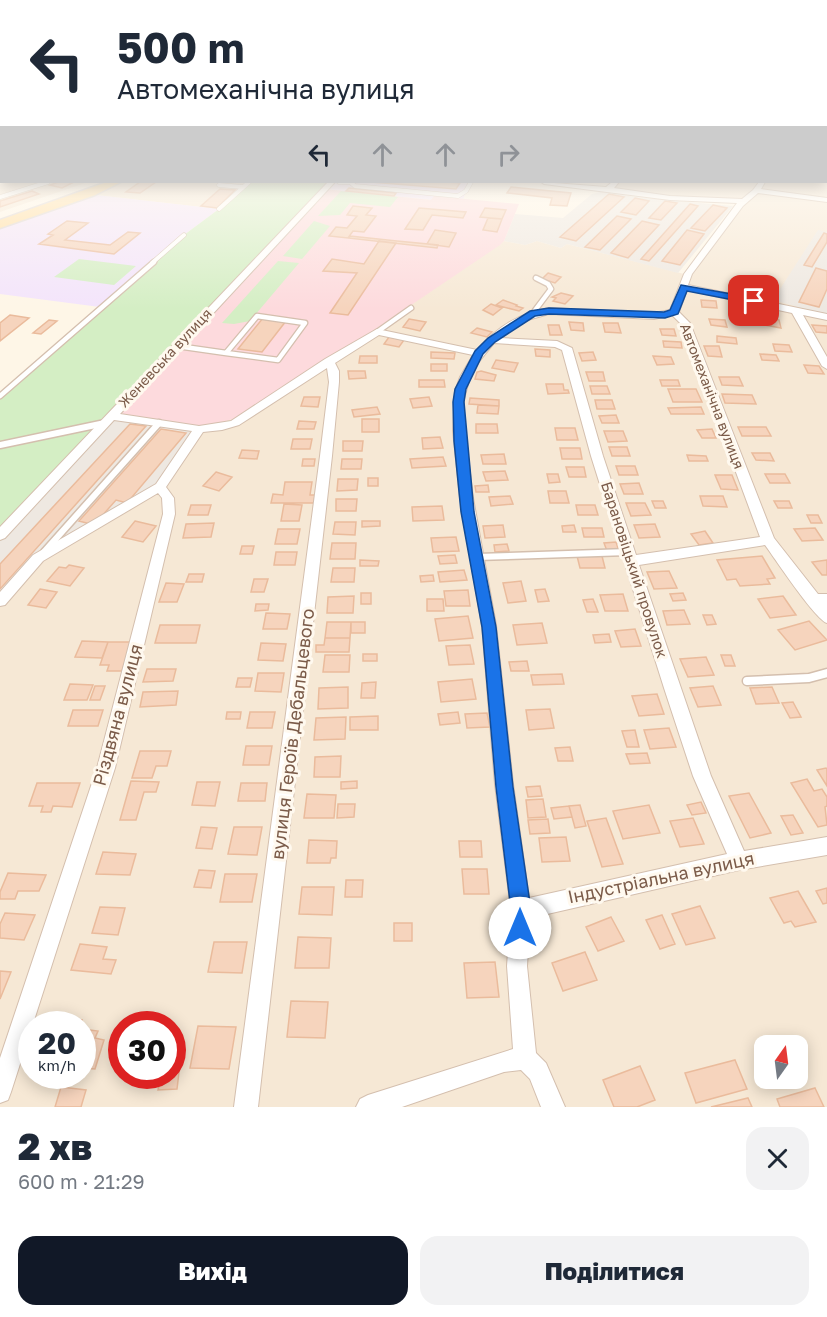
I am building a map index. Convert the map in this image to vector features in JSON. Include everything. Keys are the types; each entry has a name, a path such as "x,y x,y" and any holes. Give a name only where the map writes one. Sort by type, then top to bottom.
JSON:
{"main road":[{"path":"0,216 32,206"},
{"path":"0,224 54,206"}],"street":[{"name":"Женевська вулиця","path":"0,535 309,206"},
{"name":"Автомеханічна вулиця","path":"739,206 688,274 674,312 685,323 768,540 819,599 827,617"},
{"path":"684,287 827,317"},
{"path":"795,309 827,366"},
{"path":"553,1107 538,1071 525,1058 517,966 521,910 505,787 489,627 467,512 458,402 461,389 478,353 492,340 533,313 549,311 654,316 674,312"},
{"path":"108,419 199,429 222,427 235,423 377,332 478,353"},
{"name":"Барановіцький провулок","path":"492,340 556,344 567,348 597,456 702,776 739,861"},
{"name":"вулиця Героїв Дебальцевого","path":"246,1107 327,446 334,382 334,371 329,361"},
{"path":"0,601 38,558 160,487 199,429"},
{"name":"Різдвяна вулиця","path":"0,1092 106,768 169,514 168,498 160,487"},
{"path":"630,557 768,540"},
{"name":"Індустріальна вулиця","path":"521,910 739,861 827,846"},
{"path":"368,1107 504,1062 525,1058"}],"lane":[{"path":"219,210 224,206"},
{"path":"0,396 184,235"},
{"path":"533,313 551,289 549,284 536,278"},
{"path":"377,332 411,308"},
{"path":"177,346 226,353 278,360 305,323 257,316 226,353"},
{"path":"0,445 108,419"},
{"path":"38,558 159,423"},
{"path":"477,557 630,557"},
{"path":"747,681 809,678 827,674"}],"shaded area":[{"path":"0,206 19,206 0,212"},
{"path":"64,206 190,206 219,209 184,235 100,307 0,294 0,227"},
{"path":"190,206 223,206 219,209"},
{"path":"308,206 518,206 504,241 500,245 315,370 236,418 199,429 111,416"},
{"path":"578,206 733,206 678,273 567,244 561,248 537,241 525,245 504,241 515,214 563,218"},
{"path":"739,206 827,206 827,1107 0,1107 0,601 38,558 199,429 315,370 504,241 525,245 537,241 561,248 567,244 688,275"},
{"path":"818,230 827,232 827,315 773,300"},
{"path":"111,416 199,429 160,487 38,558 0,601 0,535"}],"green space":[{"path":"223,206 309,206 0,535 0,396 184,235"},
{"path":"328,206 348,206 340,215 318,216"},
{"path":"314,221 330,226 302,259 283,256"},
{"path":"79,259 136,266 114,285 54,277"},
{"path":"278,261 299,263 250,321 234,324 222,323"}],"building":[{"path":"201,206 219,206 217,208"},
{"path":"353,206 372,208 366,215 376,216 364,232 353,231 348,238 329,236 336,227 347,228 357,216 347,215"},
{"path":"596,206 615,206 576,241 560,237"},
{"path":"627,206 645,206 636,215 621,212"},
{"path":"661,206 674,206 661,220 649,218"},
{"path":"689,206 698,206 649,261 641,259"},
{"path":"712,206 727,208 705,231 691,228"},
{"path":"419,208 466,212 463,218 432,215 423,230 405,229"},
{"path":"485,208 506,210 502,219 480,217"},
{"path":"617,216 631,219 600,250 585,247"},
{"path":"488,218 502,219 497,232 483,230"},
{"path":"67,221 88,223 65,240 110,245 128,232 140,233 114,254 39,244 53,235 48,234"},
{"path":"642,221 659,225 628,258 611,253"},
{"path":"435,230 456,233 449,247 427,244"},
{"path":"687,230 704,234 680,265 662,261"},
{"path":"824,233 827,234 827,242 812,267 804,265"},
{"path":"350,236 438,245 437,248 348,238"},
{"path":"379,241 396,243 348,315 330,313 357,273 323,271 332,259 364,264"},
{"path":"816,268 827,271 827,289 819,307 799,302"},
{"path":"548,273 561,277 555,283 542,279"},
{"path":"561,293 573,296 565,304 553,301 556,298 552,297"},
{"path":"503,300 523,308 519,311 496,305"},
{"path":"701,300 716,301 717,308 702,307"},
{"path":"491,304 502,308 493,315 483,310"},
{"path":"10,315 29,318 0,341 0,323"},
{"path":"263,318 286,321 262,352 238,349"},
{"path":"409,319 426,322 420,331 403,327"},
{"path":"709,319 725,320 727,327 711,325"},
{"path":"764,319 779,320 781,328 765,325"},
{"path":"49,320 57,321 41,334 33,333"},
{"path":"569,322 583,323 584,331 571,330"},
{"path":"603,323 618,323 621,333 605,332"},
{"path":"548,325 559,325 562,335 550,335"},
{"path":"812,325 827,326 827,333 816,332"},
{"path":"477,328 492,332 487,337 471,333"},
{"path":"660,329 674,329 676,336 662,335"},
{"path":"717,336 736,338 737,344 717,342"},
{"path":"389,337 404,340 399,347 384,344"},
{"path":"663,341 681,342 682,348 664,347"},
{"path":"773,344 789,345 792,352 775,351"},
{"path":"704,346 719,346 722,357 708,356"},
{"path":"535,349 550,350 550,357 536,356"},
{"path":"431,352 455,353 454,359 431,358"},
{"path":"593,352 596,360 582,361 579,353"},
{"path":"760,354 776,355 779,361 762,360"},
{"path":"360,356 377,356 377,363 359,363"},
{"path":"653,356 671,357 674,364 657,365"},
{"path":"496,360 518,363 514,372 492,368"},
{"path":"431,364 447,364 447,371 431,371"},
{"path":"804,365 819,366 824,374 808,373"},
{"path":"348,371 365,371 366,378 349,379"},
{"path":"477,372 496,375 494,381 475,379"},
{"path":"586,372 603,372 605,381 589,381"},
{"path":"719,377 739,377 743,386 722,385"},
{"path":"419,380 444,380 445,387 419,387"},
{"path":"660,380 678,380 680,386 662,386"},
{"path":"546,384 563,384 564,390 568,390 569,393 548,394"},
{"path":"590,386 607,386 610,394 592,394"},
{"path":"668,389 696,389 702,402 673,402"},
{"path":"722,394 752,395 756,404 725,403"},
{"path":"304,397 320,397 318,407 301,406"},
{"path":"429,397 432,406 413,408 410,399"},
{"path":"470,398 499,400 499,406 469,404"},
{"path":"595,400 612,400 615,409 597,409"},
{"path":"478,405 499,406 498,414 477,413"},
{"path":"377,407 380,414 354,417 352,410"},
{"path":"701,407 704,414 671,414 668,408"},
{"path":"616,415 619,423 602,423 599,416"},
{"path":"362,419 379,419 379,432 362,432"},
{"path":"299,421 316,422 314,429 297,429"},
{"path":"130,424 146,426 0,589 0,564"},
{"path":"476,424 497,424 498,433 476,433"},
{"path":"738,427 766,427 771,436 742,436"},
{"path":"555,428 575,428 578,440 557,440"},
{"path":"161,429 186,433 127,503 116,500 94,525 79,521"},
{"path":"712,429 716,438 702,438 697,430"},
{"path":"604,431 623,431 627,441 608,442"},
{"path":"440,437 443,448 423,449 422,438"},
{"path":"293,439 312,439 310,449 291,449"},
{"path":"343,441 363,441 362,451 343,451"},
{"path":"609,447 627,447 630,456 612,456"},
{"path":"560,448 580,448 582,459 562,459"},
{"path":"242,450 259,451 257,459 239,458"},
{"path":"752,453 770,453 774,461 756,460"},
{"path":"504,454 506,464 483,464 481,455"},
{"path":"687,455 706,456 708,461 689,461"},
{"path":"443,457 446,466 412,468 410,459"},
{"path":"303,459 315,459 314,466 302,466"},
{"path":"342,459 362,459 361,469 341,469"},
{"path":"616,466 635,466 638,475 619,475"},
{"path":"566,467 584,467 586,477 569,477"},
{"path":"505,471 508,480 486,481 483,472"},
{"path":"216,472 232,477 219,491 203,486"},
{"path":"547,474 558,474 560,482 549,483"},
{"path":"765,474 785,474 790,483 770,483"},
{"path":"715,475 732,475 738,490 721,489"},
{"path":"368,478 378,478 378,486 368,486"},
{"path":"338,479 358,479 357,490 337,491"},
{"path":"285,482 312,482 310,495 315,495 314,503 271,503 273,494 283,495"},
{"path":"639,483 643,494 624,494 620,484"},
{"path":"488,485 489,492 476,492 475,486"},
{"path":"548,491 566,491 569,503 550,503"},
{"path":"510,496 513,504 491,506 489,497"},
{"path":"700,496 723,496 727,507 703,506"},
{"path":"336,499 357,499 356,511 336,511"},
{"path":"652,501 663,501 666,508 655,508"},
{"path":"774,501 789,501 792,508 778,508"},
{"path":"626,503 645,503 651,515 631,516"},
{"path":"284,504 302,505 299,521 281,521"},
{"path":"191,505 211,505 208,515 188,515"},
{"path":"576,505 595,505 598,515 578,515"},
{"path":"442,506 444,520 413,521 412,507"},
{"path":"807,515 818,515 822,523 811,523"},
{"path":"135,521 156,526 143,542 122,537"},
{"path":"362,521 380,521 380,526 362,527"},
{"path":"335,522 356,522 355,535 333,534"},
{"path":"214,523 211,537 183,538 186,524"},
{"path":"655,524 660,537 639,538 634,525"},
{"path":"503,525 505,537 485,538 483,526"},
{"path":"574,525 576,532 563,532 562,526"},
{"path":"582,528 602,528 604,537 584,537"},
{"path":"815,528 823,540 802,541 794,529"},
{"path":"278,529 300,529 297,544 275,544"},
{"path":"705,531 713,543 699,545 691,534"},
{"path":"456,537 459,551 433,552 431,538"},
{"path":"616,542 619,551 607,551 604,543"},
{"path":"332,543 356,543 355,559 330,559"},
{"path":"507,544 509,551 495,552 494,545"},
{"path":"242,546 254,546 252,554 240,554"},
{"path":"276,552 297,552 295,565 274,565"},
{"path":"455,555 457,563 440,564 438,556"},
{"path":"577,556 602,556 605,568 580,568"},
{"path":"762,556 775,578 767,579 770,584 740,586 736,579 727,580 717,560"},
{"path":"360,560 379,561 378,566 360,566"},
{"path":"827,560 827,575 822,575 812,562"},
{"path":"69,565 84,568 70,586 47,581 59,567 66,568"},
{"path":"333,568 355,568 354,582 331,582"},
{"path":"464,570 467,580 440,582 438,572"},
{"path":"669,571 677,588 654,589 647,572"},
{"path":"189,574 204,574 202,582 186,582"},
{"path":"433,575 434,581 421,582 420,576"},
{"path":"254,579 268,579 264,592 251,592"},
{"path":"521,581 526,601 508,603 503,583"},
{"path":"166,583 184,584 177,602 159,602"},
{"path":"40,589 57,592 46,608 28,605"},
{"path":"545,589 549,601 538,602 535,590"},
{"path":"468,590 470,606 446,606 444,591"},
{"path":"361,593 371,593 371,604 361,604"},
{"path":"683,593 686,600 673,601 670,594"},
{"path":"623,594 628,611 605,611 600,595"},
{"path":"354,596 353,613 327,613 328,597"},
{"path":"783,596 796,615 770,618 758,599"},
{"path":"427,599 443,599 444,611 427,611"},
{"path":"593,599 598,612 587,612 583,600"},
{"path":"256,604 269,604 268,610 255,611"},
{"path":"684,610 690,624 667,625 663,611"},
{"path":"266,613 290,614 287,629 263,629"},
{"path":"703,615 712,615 716,624 707,625"},
{"path":"468,616 473,638 439,641 435,619"},
{"path":"809,621 827,640 795,650 778,630"},
{"path":"327,622 351,622 350,638 325,638"},
{"path":"351,622 365,622 365,633 351,633"},
{"path":"542,623 547,643 517,645 513,625"},
{"path":"160,625 200,625 196,643 155,643"},
{"path":"635,629 641,646 621,647 615,631"},
{"path":"609,634 611,642 595,643 593,635"},
{"path":"325,638 350,638 349,652 316,652 316,645 324,645"},
{"path":"82,641 108,642 102,658 75,657"},
{"path":"108,642 132,642 122,671 107,671 109,665 100,665"},
{"path":"261,643 286,644 283,661 258,660"},
{"path":"470,645 474,664 449,665 446,646"},
{"path":"363,654 377,654 377,661 363,661"},
{"path":"325,655 350,655 349,672 323,672"},
{"path":"721,655 731,655 735,666 725,666"},
{"path":"706,657 714,675 688,677 680,659"},
{"path":"527,661 529,671 511,671 509,662"},
{"path":"147,669 176,669 173,681 143,682"},
{"path":"258,673 284,673 281,692 255,691"},
{"path":"562,674 564,684 533,685 531,675"},
{"path":"238,678 252,678 250,687 236,687"},
{"path":"472,679 476,699 441,702 438,682"},
{"path":"376,682 375,698 361,698 362,683"},
{"path":"70,684 93,685 87,700 64,700"},
{"path":"95,686 105,686 100,700 90,700"},
{"path":"713,686 721,705 698,707 690,688"},
{"path":"348,687 348,708 318,709 319,688"},
{"path":"772,687 779,703 756,704 750,688"},
{"path":"178,691 176,705 140,707 143,692"},
{"path":"657,694 664,714 639,716 632,696"},
{"path":"793,702 801,717 790,718 782,703"},
{"path":"550,709 554,728 529,730 526,710"},
{"path":"73,710 103,710 98,726 68,726"},
{"path":"227,712 241,712 240,719 226,719"},
{"path":"250,712 275,712 272,728 247,728"},
{"path":"458,712 460,723 440,725 438,714"},
{"path":"487,713 490,727 467,728 465,714"},
{"path":"378,716 378,730 350,730 350,717"},
{"path":"346,717 345,739 314,740 316,718"},
{"path":"669,728 676,747 650,749 644,730"},
{"path":"635,730 639,747 627,747 622,731"},
{"path":"246,746 272,746 269,765 243,765"},
{"path":"570,747 573,761 558,761 555,748"},
{"path":"140,751 171,751 167,766 156,766 152,778 132,778"},
{"path":"647,753 650,763 630,764 626,754"},
{"path":"341,756 340,777 314,777 315,757"},
{"path":"827,769 827,786 817,770"},
{"path":"807,779 814,791 822,789 827,797 825,807 827,825 818,827 791,783"},
{"path":"131,781 159,782 156,792 144,792 136,820 120,820"},
{"path":"357,781 357,788 341,789 341,782"},
{"path":"197,782 220,782 215,806 192,805"},
{"path":"37,783 80,783 72,807 53,806 51,812 41,812 43,806 29,806"},
{"path":"241,783 267,783 265,801 238,801"},
{"path":"540,786 542,796 528,797 526,787"},
{"path":"749,793 771,833 750,838 729,796"},
{"path":"307,794 336,795 334,818 304,818"},
{"path":"543,799 546,817 528,818 526,800"},
{"path":"701,802 706,813 692,815 687,805"},
{"path":"338,804 355,804 354,817 337,818"},
{"path":"580,805 586,826 575,828 569,806"},
{"path":"649,805 660,833 623,839 613,811"},
{"path":"569,806 572,817 554,819 551,808"},
{"path":"793,815 803,833 791,835 781,816"},
{"path":"606,818 623,864 602,867 587,821"},
{"path":"693,818 704,844 680,847 670,821"},
{"path":"548,819 550,833 530,834 528,820"},
{"path":"201,827 217,828 212,849 196,848"},
{"path":"234,827 262,827 257,855 228,854"},
{"path":"566,837 570,861 542,862 539,838"},
{"path":"309,840 337,841 336,858 331,858 330,863 307,863"},
{"path":"459,841 481,841 482,857 460,857"},
{"path":"103,852 136,854 130,875 96,874"},
{"path":"462,869 487,869 489,894 464,894"},
{"path":"199,870 215,871 211,888 194,887"},
{"path":"8,873 46,875 39,891 18,891 15,899 0,899 0,892"},
{"path":"225,874 257,874 252,902 220,902"},
{"path":"346,880 363,880 362,897 345,897"},
{"path":"302,887 334,887 332,915 299,914"},
{"path":"827,888 827,903 823,904 816,891"},
{"path":"798,891 816,922 795,927 791,921 784,923 770,898"},
{"path":"700,906 715,938 686,945 672,914"},
{"path":"100,907 125,908 118,935 92,933"},
{"path":"5,913 35,915 24,940 0,938 0,924"},
{"path":"662,915 675,944 660,949 646,920"},
{"path":"611,917 624,941 598,951 586,927"},
{"path":"394,923 412,923 412,941 394,941"},
{"path":"298,937 331,938 329,968 295,968"},
{"path":"214,942 247,942 242,973 208,972"},
{"path":"80,944 107,947 103,959 116,960 111,974 71,970"},
{"path":"585,952 597,980 563,991 552,963"},
{"path":"495,962 499,997 467,998 464,963"},
{"path":"0,971 11,972 0,999"},
{"path":"291,1001 328,1002 325,1038 287,1037"},
{"path":"198,1026 236,1027 229,1069 190,1068"},
{"path":"96,1038 104,1040 96,1066"},
{"path":"735,1060 747,1089 696,1103 685,1073"},
{"path":"640,1066 655,1100 637,1107 614,1107 603,1080"},
{"path":"815,1088 824,1107 780,1107 777,1099"},
{"path":"60,1089 86,1090 81,1107 55,1107"},
{"path":"748,1098 752,1107 711,1107"}],"route":[{"path":"520,928 521,910 505,787 489,627 467,512 458,402 461,389 478,353 492,340 533,313 549,311 665,315 674,312 684,287 754,301"}]}
